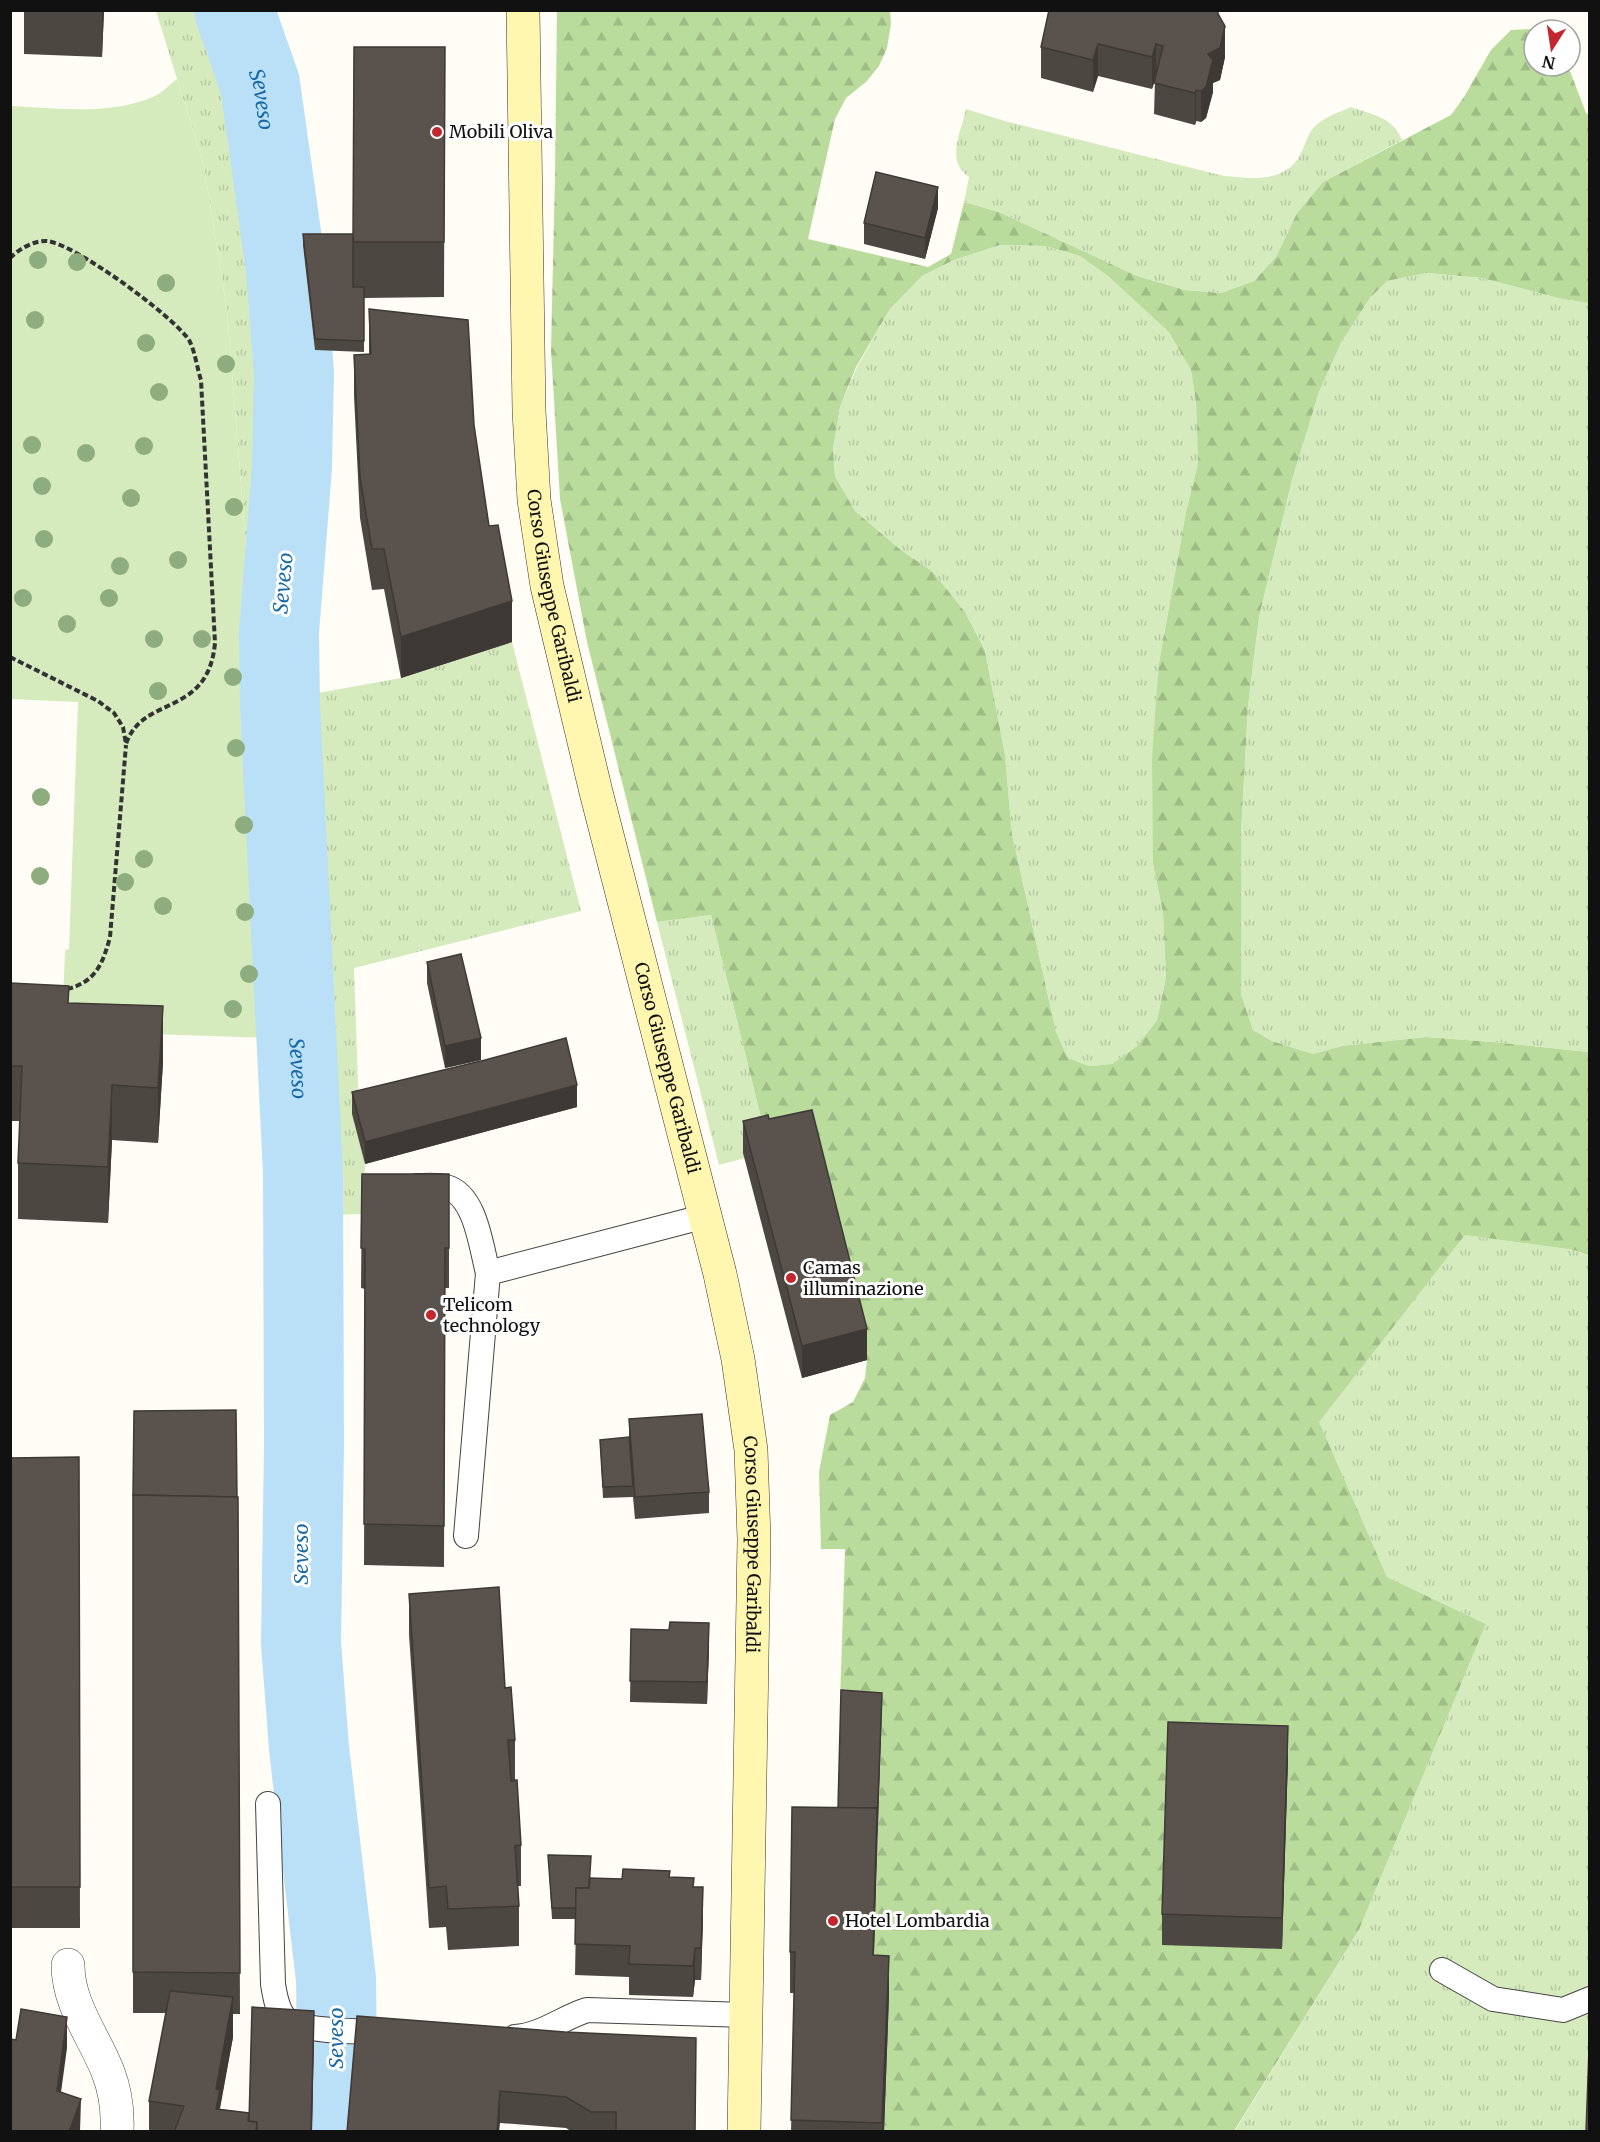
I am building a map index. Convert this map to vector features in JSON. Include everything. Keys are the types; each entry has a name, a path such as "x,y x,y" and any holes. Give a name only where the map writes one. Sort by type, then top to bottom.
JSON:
{"main road":[{"name":"Corso Giuseppe Garibaldi","path":"523,10 529,411 534,500 540,543 547,586 596,792 706,1216 738,1359 751,1450 754,1539 744,2132"}],"street":[{"path":"68,1965 71,1994 110,2075 117,2132"}],"lane":[{"path":"392,1187 447,1187 462,1196 471,1209 488,1274 466,1536"},
{"path":"488,1274 706,1216"},
{"path":"268,1804 273,1984 277,2002 286,2018 303,2027 412,2033"},
{"path":"1442,1970 1493,1999 1563,2010 1590,1999"},
{"path":"495,2036 518,2037 542,2032 568,2016 587,2010 746,2015"}],"path":[{"path":"10,258 33,243 45,240 58,243 105,270 170,319 190,342 201,380 215,643 213,660 205,678 193,693 149,716 129,733 126,744 110,937 105,957 93,976 80,986 63,990"},
{"path":"10,590 10,604"},
{"path":"10,657 98,701 114,713 123,727 126,744"}],"green space":[{"path":"156,11 204,11 236,110 260,257 267,351 263,475 251,645 246,547 227,310 204,166"},
{"path":"557,11 890,11 891,24 887,48 879,66 866,82 846,98 835,119 808,239 928,267 951,254 964,202 999,212 1137,276 1185,290 1221,293 1254,281 1276,257 1297,213 1323,182 1451,115 1491,50 1511,30 1522,29 1522,78 1573,78 1586,113 1589,115 1589,303 1562,299 1482,278 1427,273 1387,281 1370,298 1341,343 1319,392 1292,480 1259,617 1248,706 1241,833 1241,994 1253,1030 1272,1041 1313,1054 1342,1046 1426,1037 1589,1052 1590,1256 1574,1250 1465,1235 1319,1422 1387,1577 1486,1624 1359,1930 1234,2131 884,2131 889,1997 873,1996 882,1704 840,1702 845,1549 821,1549 819,1472 830,1415 853,1402 865,1378 867,1360 769,1150 711,915 657,922 587,642 560,499 551,350","holes":["1000,245 1046,246 1080,256 1108,276 1169,332 1191,370 1196,402 1198,463 1186,512 1159,663 1152,756 1153,864 1163,913 1166,978 1157,1020 1137,1046 1112,1064 1089,1066 1068,1058 1056,1032 1012,834 1005,755 985,650 965,612 932,571 902,551 855,511 835,476 833,449 840,407 856,367 890,309 922,276 954,260"]},
{"path":"177,79 204,166 227,310 246,547 267,869 272,1038 62,1031 65,950 69,949 78,702 11,699 11,106 84,109 121,106 155,96"},
{"path":"1351,107 1388,122 1402,140 1323,182 1297,213 1276,257 1254,281 1221,293 1185,290 1137,276 999,212 964,202 969,177 962,170 956,155 958,137 966,109 1005,121 1224,176 1253,178 1273,176 1290,167 1297,160 1314,127 1326,118"},
{"path":"1000,245 1046,246 1080,256 1108,276 1170,332 1191,370 1196,402 1198,463 1186,512 1159,663 1153,864 1163,913 1166,978 1157,1020 1137,1046 1112,1064 1089,1066 1068,1058 1056,1032 1012,834 1005,755 985,649 965,612 932,571 902,551 855,511 835,476 833,449 840,407 857,367 890,309 922,276 954,260"},
{"path":"1427,273 1482,278 1562,299 1589,303 1589,1052 1426,1037 1342,1046 1313,1054 1272,1041 1253,1030 1241,994 1241,833 1248,706 1259,617 1292,480 1319,392 1341,343 1370,298 1387,281"},
{"path":"512,642 581,911 354,968 359,1112 352,1114 365,1164 364,1214 331,1215 320,890 307,695 401,678"},
{"path":"711,915 768,1146 745,1158 719,1165 657,922"},
{"path":"1465,1235 1574,1250 1589,1256 1589,2131 1234,2132 1359,1930 1486,1624 1387,1577 1318,1422"}],"building":[{"path":"1049,10 1218,10 1225,26 1220,48 1208,54 1213,60 1206,87 1201,91 1196,90 1195,93 1154,83 1163,46 1156,44 1152,57 1098,44 1093,60 1041,47"},
{"path":"354,47 445,47 444,242 353,242"},
{"path":"876,172 938,187 925,238 864,223"},
{"path":"303,234 353,234 353,287 364,287 364,341 315,339"},
{"path":"369,309 468,320 474,425 489,526 498,525 512,601 401,637 384,549 372,549 360,477 354,355 371,354"},
{"path":"461,954 481,1038 445,1046 427,962"},
{"path":"10,983 69,986 68,1003 163,1006 158,1088 112,1085 108,1167 18,1163 22,1066 10,1066"},
{"path":"566,1038 577,1085 365,1142 352,1092"},
{"path":"812,1110 867,1329 802,1346 743,1121 768,1115 769,1119"},
{"path":"362,1174 449,1174 449,1248 445,1248 444,1526 364,1524 365,1249 361,1248"},
{"path":"236,1410 237,1497 133,1495 134,1411"},
{"path":"702,1414 709,1492 635,1497 629,1419"},
{"path":"629,1437 633,1486 603,1487 600,1440"},
{"path":"79,1457 80,1887 10,1887 10,1458"},
{"path":"133,1495 238,1497 240,1973 133,1972"},
{"path":"499,1587 505,1688 511,1687 515,1740 508,1740 511,1781 517,1780 521,1845 515,1846 519,1906 448,1909 446,1886 429,1888 409,1594"},
{"path":"670,1622 709,1623 707,1682 630,1681 631,1629 669,1630"},
{"path":"841,1690 882,1693 877,1827 877,1808 838,1808"},
{"path":"1168,1722 1288,1726 1282,1918 1162,1914"},
{"name":"Hotel Lombardia","path":"792,1807 877,1808 873,1955 889,1956 882,2123 791,2120 795,1952 790,1952"},
{"path":"548,1855 591,1856 589,1888 576,1888 576,1908 552,1908"},
{"path":"623,1869 670,1871 669,1877 694,1878 693,1887 703,1887 701,1948 695,1948 693,1966 629,1964 630,1946 575,1944 576,1888 589,1888 590,1878 622,1879"},
{"path":"170,1991 233,1997 216,2089 220,2090 216,2109 249,2113 248,2121 257,2122 256,2132 174,2132 184,2106 149,2101"},
{"path":"252,2007 314,2011 311,2132 257,2132 257,2122 249,2121"},
{"path":"21,2009 67,2017 57,2091 81,2099 69,2132 10,2132 10,2039 16,2040"},
{"path":"357,2016 565,2032 696,2038 695,2132 616,2132 616,2112 591,2112 566,2097 500,2091 497,2132 347,2132"},
{"path":"1589,2049 1590,2132 1586,2132"}],"waterway":[{"name":"Seveso","path":"234,10 260,84 286,269 294,373 292,467 279,632 280,706 303,1173 304,1446 301,1643 309,1748 336,1979 337,2054 333,2132"}],"place":[{"name":"Mobili Oliva","path":"437,132"},
{"name":"Camas illuminazione","path":"791,1278"},
{"name":"Telicom technology","path":"431,1315"},
{"name":"Hotel Lombardia","path":"833,1921"}]}
